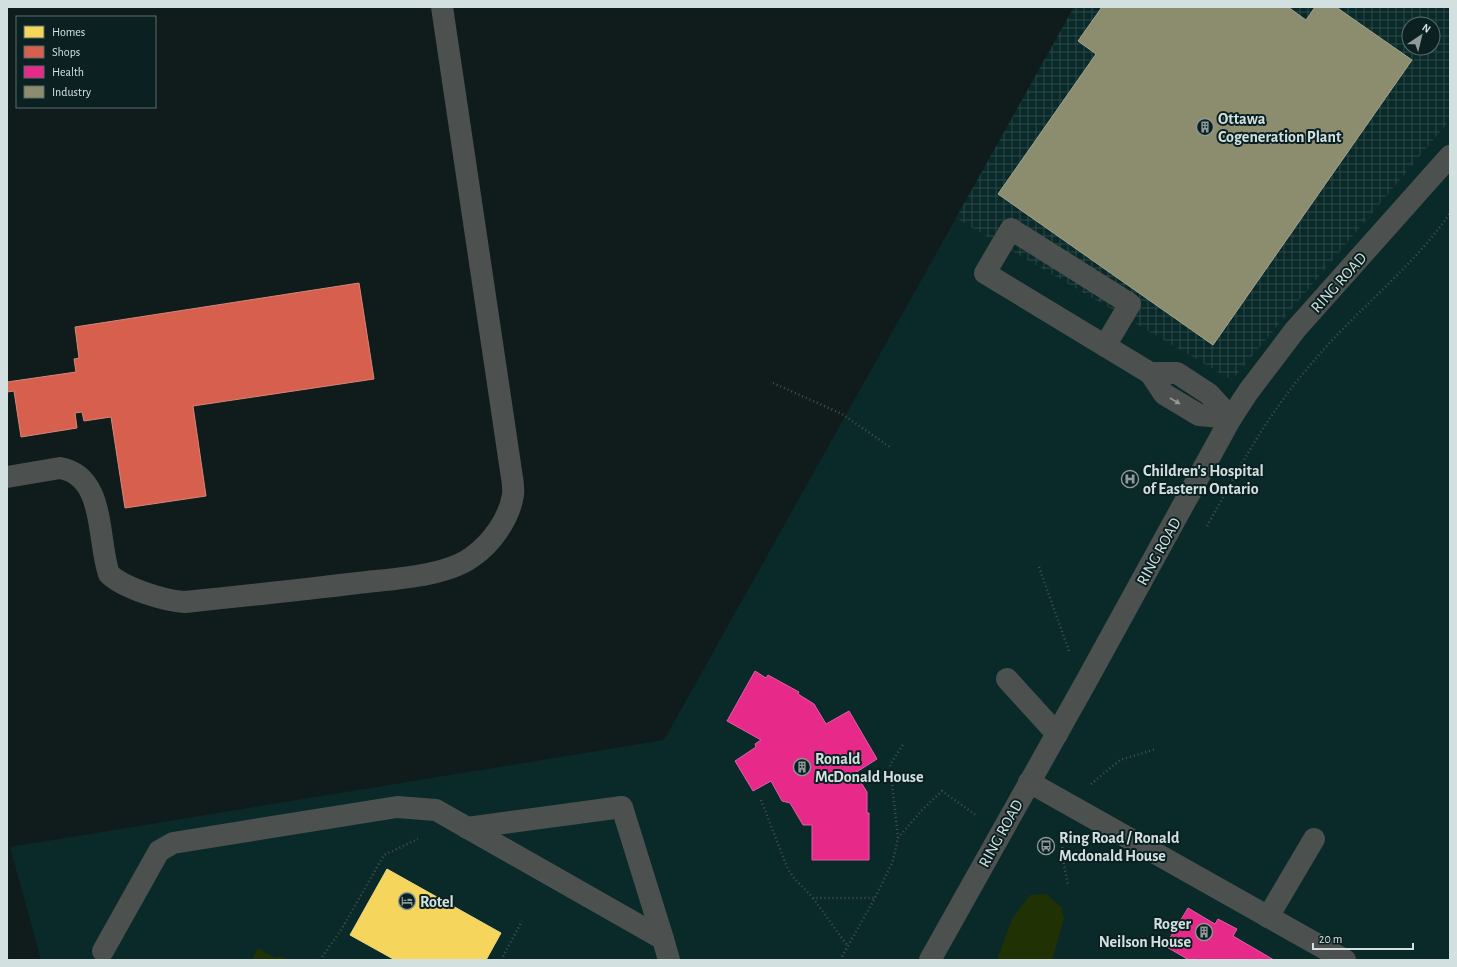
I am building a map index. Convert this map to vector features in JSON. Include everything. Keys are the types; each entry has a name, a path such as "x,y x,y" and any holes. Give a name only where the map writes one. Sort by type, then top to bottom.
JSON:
{"street":[{"path":"7,477 60,468 78,475 87,486 96,505 108,574 116,581 126,586 175,602 278,593 414,576 443,570 458,565 471,558 490,541 503,522 513,494 511,471 442,7"},
{"name":"RING ROAD","path":"930,960 1057,734 1231,418 1248,392 1295,330 1450,156"},
{"path":"1105,346 1130,304 1011,229 985,273 1105,346 1150,373 1177,372 1209,394 1231,418"},
{"path":"1007,679 1057,734"},
{"path":"1029,782 1345,960"},
{"path":"103,951 159,851 173,843 397,807 436,810 663,939"},
{"path":"467,828 622,808 669,960"},
{"path":"1268,917 1314,839"}],"path":[{"path":"1206,527 1241,465 1282,401 1318,356 1431,238 1450,213"},
{"path":"773,383 842,414 890,447"},
{"path":"1039,567 1071,655"},
{"path":"840,960 847,945 875,898 892,863 898,838 890,764 904,743"},
{"path":"1089,786 1120,760 1156,749"},
{"path":"898,838 911,822 942,791 981,818"},
{"path":"761,800 787,867 793,877 813,898 847,945"},
{"path":"320,960 341,930 384,855 423,836"},
{"path":"1062,839 1063,860 1068,885"},
{"path":"813,898 875,898"},
{"path":"501,960 522,921"}],"shaded area":[{"name":"Children's Hospital of Eastern Ontario","path":"1074,7 1450,7 1450,960 41,960 10,847 664,740"},
{"name":"Ottawa Cogeneration Plant","path":"1074,7 1450,7 1450,120 1232,380 956,218"}],"green space":[{"path":"1046,894 1061,907 1064,918 1052,960 997,960 1012,919 1030,895"},
{"path":"258,948 275,958 280,956 288,960 252,960"}],"building: Homes":[{"name":"Rotel","path":"387,869 501,933 486,960 395,960 350,935"}],"building: Shops":[{"path":"359,283 374,379 193,406 206,496 125,508 111,417 84,421 82,412 75,413 77,428 21,437 14,391 7,392 7,382 76,372 74,359 79,358 75,327"}],"building: Health":[{"name":"Ronald McDonald House","path":"755,671 766,678 768,675 799,692 798,694 814,704 826,724 849,711 877,759 855,773 867,792 867,813 869,813 869,860 812,860 812,825 803,825 790,803 782,801 771,781 753,791 735,761 756,747 755,744 761,740 727,721"},
{"name":"Roger Neilson House","path":"1188,908 1215,924 1218,919 1237,929 1233,936 1274,960 1189,960 1165,946"}],"building: Industry":[{"name":"Ottawa Cogeneration Plant","path":"1102,7 1288,7 1306,20 1315,7 1336,7 1401,52 1401,56 1406,56 1412,60 1213,345 998,194 1096,54 1078,41"}],"place":[{"name":"Ottawa Cogeneration Plant","path":"1205,127"},
{"name":"Children's Hospital of Eastern Ontario","path":"1130,479"},
{"name":"Ronald McDonald House","path":"802,767"},
{"name":"Ring Road / Ronald Mcdonald House","path":"1046,846"},
{"name":"Rotel","path":"407,901"},
{"name":"Roger Neilson House","path":"1204,932"}]}
